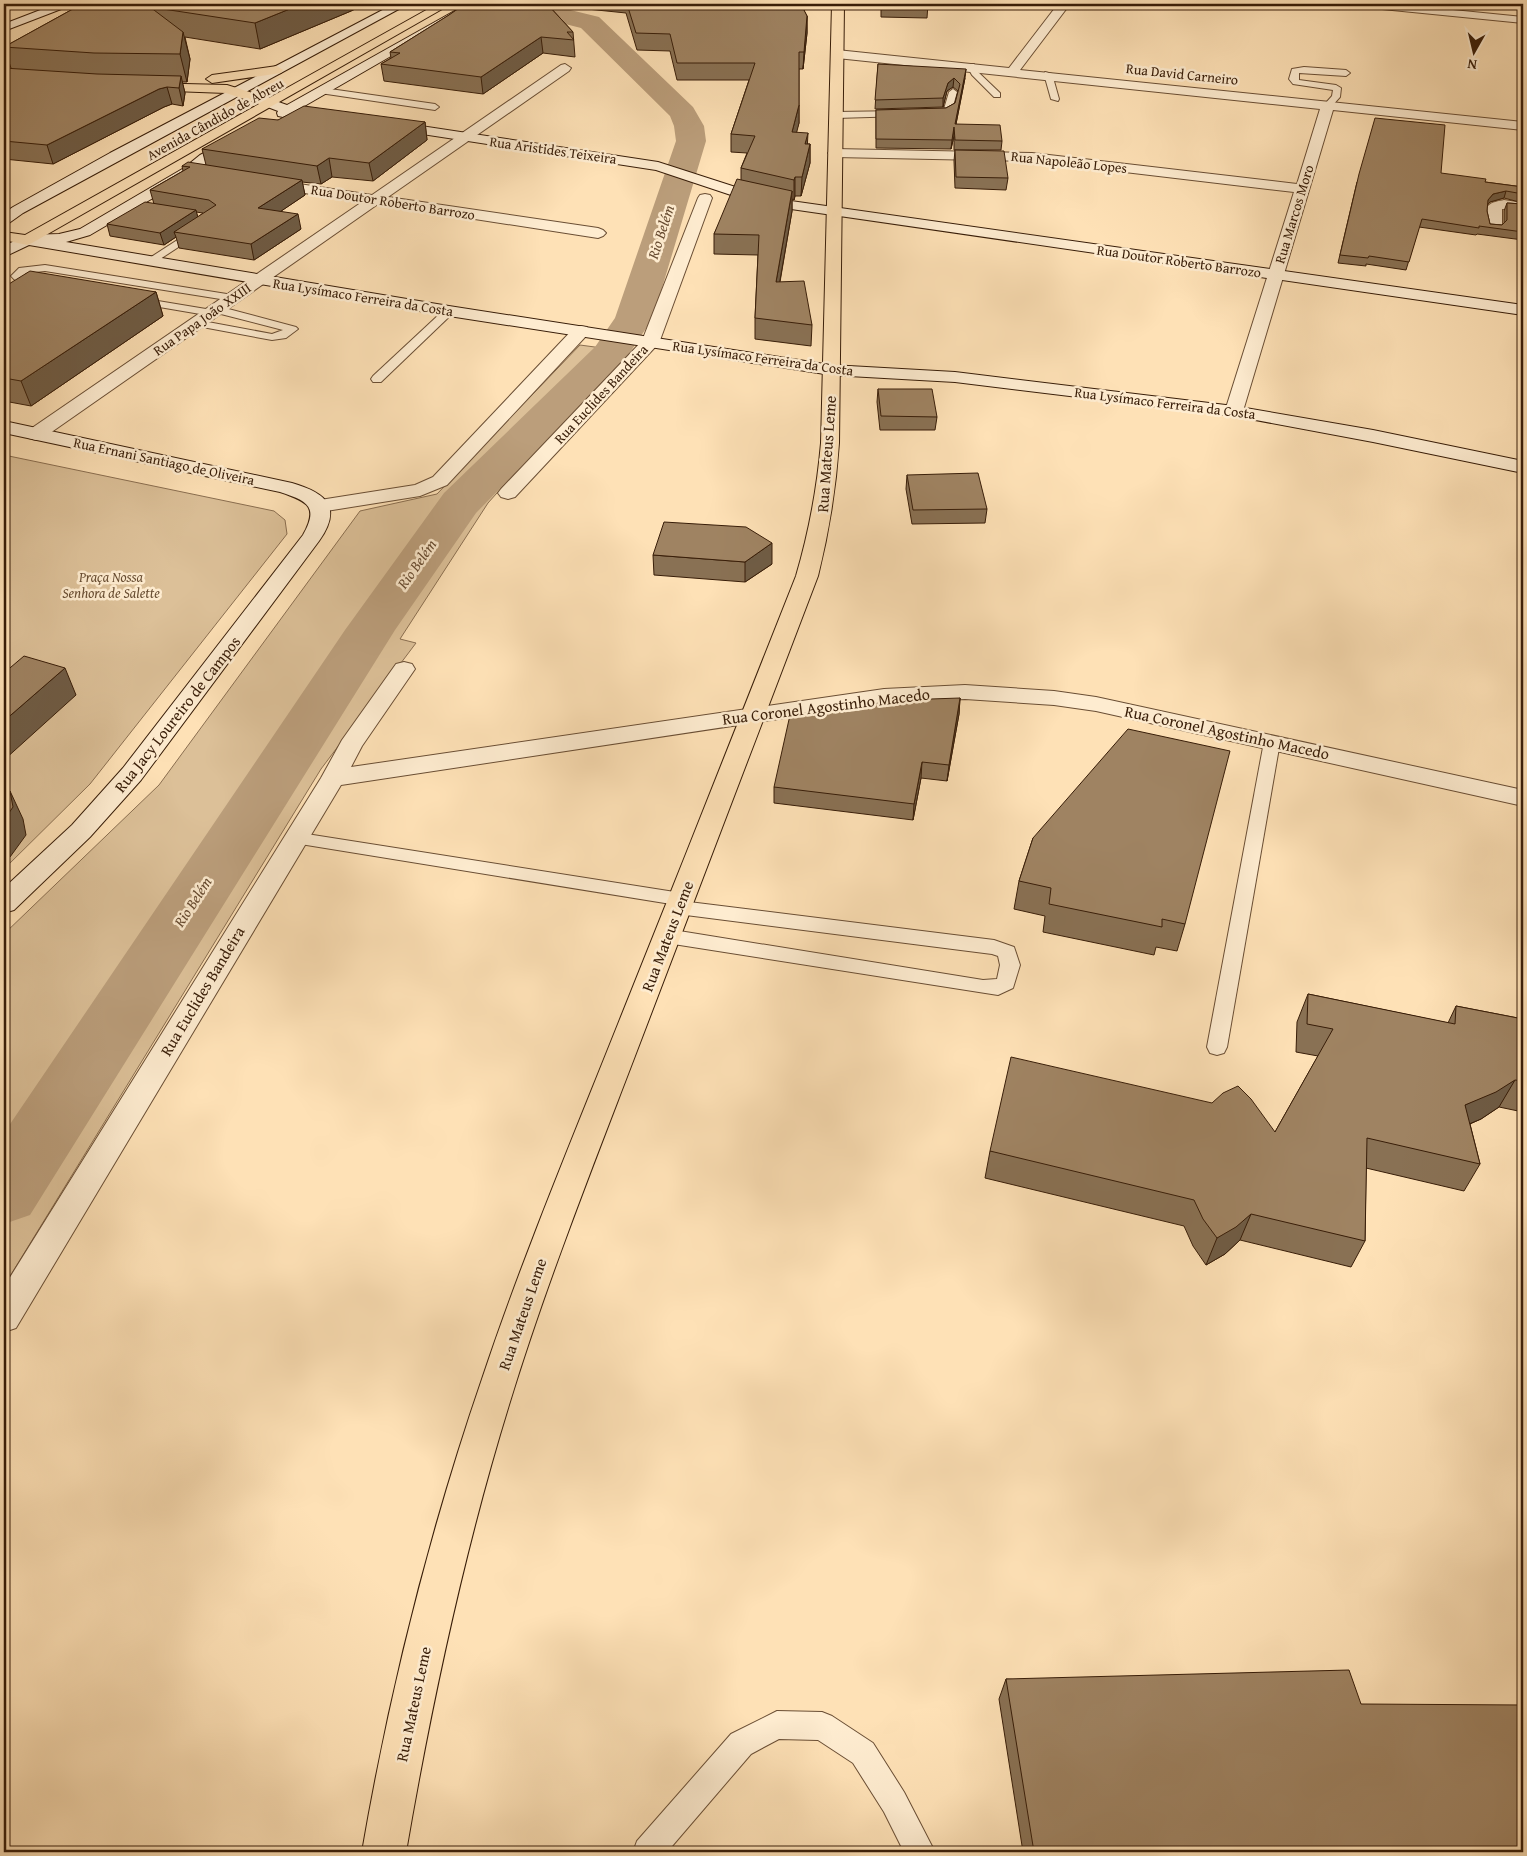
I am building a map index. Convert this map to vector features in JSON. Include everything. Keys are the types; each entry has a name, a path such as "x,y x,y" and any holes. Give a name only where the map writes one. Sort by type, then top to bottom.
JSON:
{"main road":[{"name":"Avenida Cândido de Abreu","path":"152,154 425,4"},
{"name":"Avenida Cândido de Abreu","path":"23,233 270,102 445,4"},
{"name":"Rua Mateus Leme","path":"384,1852 398,1773 436,1603 477,1451 510,1347 545,1250 807,576 815,547 828,477 832,370 838,4"},
{"path":"159,86 277,70"},
{"path":"135,86 205,87 238,91 270,102"},
{"name":"Rua Lysímaco Ferreira da Costa","path":"4,235 23,233"}],"street":[{"path":"4,28 65,4"},
{"name":"Avenida Cândido de Abreu","path":"4,220 18,210 115,156 402,4"},
{"name":"Avenida Cândido de Abreu","path":"274,118 476,4"},
{"path":"1013,71 1064,4"},
{"path":"1362,4 1523,20"},
{"name":"Rua David Carneiro","path":"837,54 1048,74 1523,126"},
{"name":"Rua Papa João XXIII","path":"36,434 566,68"},
{"path":"270,102 288,110 347,119"},
{"name":"Rua Marcos Moro","path":"1234,411 1328,105"},
{"name":"Rua Aristides Teixeira","path":"377,124 668,168 748,196 834,211"},
{"name":"Avenida Cândido de Abreu","path":"4,252 23,233 60,239 74,236 189,171 205,158 252,131"},
{"name":"Rua Napoleão Lopes","path":"835,153 1032,157 1301,189"},
{"path":"189,171 210,174"},
{"name":"Rua Doutor Roberto Barrozo","path":"248,180 598,233"},
{"name":"Rua Euclides Bandeira","path":"508,493 642,341 705,198"},
{"path":"1494,228 1495,207 1504,204 1523,206"},
{"name":"Rua Doutor Roberto Barrozo","path":"834,211 1523,310"},
{"name":"Rua Lysímaco Ferreira da Costa","path":"23,233 150,261 449,311 832,370 955,377 1234,411 1373,436 1523,467"},
{"path":"320,506 420,490 440,481 581,331"},
{"name":"Rua Ernani Santiago de Oliveira","path":"4,427 285,487 302,492 314,499 320,506"},
{"name":"Rua Jacy Loureiro de Campos","path":"4,903 80,831 132,774 320,526 322,514 320,506"},
{"name":"Rua Euclides Bandeira","path":"4,1317 294,838 333,778 351,745 404,669"},
{"name":"Rua Coronel Agostinho Macedo","path":"333,778 833,702 927,692 1008,694 1096,704 1523,798"}],"lane":[{"path":"971,66 975,73 997,95"},
{"path":"1328,105 1336,97 1338,90 1336,88 1296,82 1293,80 1295,71 1304,69 1346,73"},
{"path":"1048,74 1055,99"},
{"path":"323,91 435,107"},
{"path":"836,115 948,111 952,92"},
{"path":"129,206 148,209"},
{"path":"150,261 205,225"},
{"path":"51,286 23,281 16,276 23,270 44,268 233,298"},
{"path":"119,297 214,311 292,329 282,336 272,337 196,323"},
{"path":"377,379 449,311"},
{"path":"1217,1047 1272,742"},
{"path":"294,838 675,914 983,987 998,988 1006,983 1010,965 1006,952 994,946 675,914"},
{"path":"648,1852 741,1744 776,1724 822,1726 863,1753 894,1802 920,1852"}],"green space":[{"path":"580,345 624,351 488,503 400,639 416,643 321,769 4,1286 4,934 159,785 360,511 437,494"},
{"name":"Praça Nossa Senhora de Salette","path":"4,455 274,511 285,520 287,534 90,784 4,869"}],"building":[{"path":"82,4 302,4 255,23 150,7 183,32 180,54 94,53 4,47"},
{"path":"465,4 547,4 573,32 567,32 574,40 541,37 481,77 381,64 400,53 390,52"},
{"path":"627,4 801,4 807,16 804,52 799,52 799,105 792,132 808,133 805,144 810,144 802,177 795,177 794,180 741,168 755,136 731,134 755,63 677,63 670,34 636,33"},
{"path":"878,64 966,69 955,124 1000,125 1002,141 955,140 954,127 952,140 876,139 876,110 946,108 955,103 960,84 954,78 948,83 943,98 875,100"},
{"path":"4,68 97,74 181,76 179,88 167,87 159,89 47,145 4,141"},
{"path":"304,106 425,122 369,163 329,158 317,166 202,149 259,118 278,120"},
{"path":"1375,118 1445,125 1441,173 1486,179 1485,182 1523,187 1523,194 1506,191 1493,194 1488,200 1487,211 1490,224 1502,225 1507,220 1507,203 1523,204 1523,232 1479,226 1479,228 1422,219 1409,262 1369,256 1368,258 1340,255 1359,174"},
{"path":"955,150 1004,151 1008,178 956,177"},
{"path":"188,162 302,180 258,208 298,214 251,244 174,232 216,205 209,200 150,190 190,167 182,166"},
{"path":"737,179 792,191 776,282 804,281 812,325 755,318 759,235 714,234"},
{"path":"145,202 196,210 160,233 107,224"},
{"path":"30,271 156,292 21,381 4,378 4,287"},
{"path":"878,389 932,389 937,417 881,416"},
{"path":"978,473 987,509 913,510 907,475"},
{"path":"664,522 746,527 772,543 745,562 653,555"},
{"path":"24,656 65,668 4,721 4,673"},
{"path":"960,698 949,765 922,762 914,804 774,787 790,715 901,700"},
{"path":"1128,729 1230,751 1185,924 1162,919 1162,927 1049,904 1051,888 1019,881 1033,838"},
{"path":"4,789 10,791 13,807 4,820"},
{"path":"1308,994 1455,1024 1456,1006 1523,1019 1523,1081 1515,1080 1496,1092 1465,1105 1480,1164 1367,1138 1365,1241 1251,1214 1236,1227 1217,1238 1203,1219 1194,1200 990,1151 1011,1057 1212,1103 1223,1093 1238,1086 1251,1099 1275,1132 1333,1029 1307,1024"},
{"path":"1349,1670 1361,1704 1523,1705 1523,1852 1034,1852 1006,1679"}],"waterway":[{"name":"Rio Belém","path":"4,1193 370,630 460,503 609,355 634,318 691,141 689,126 683,113 590,22 515,4"}]}
